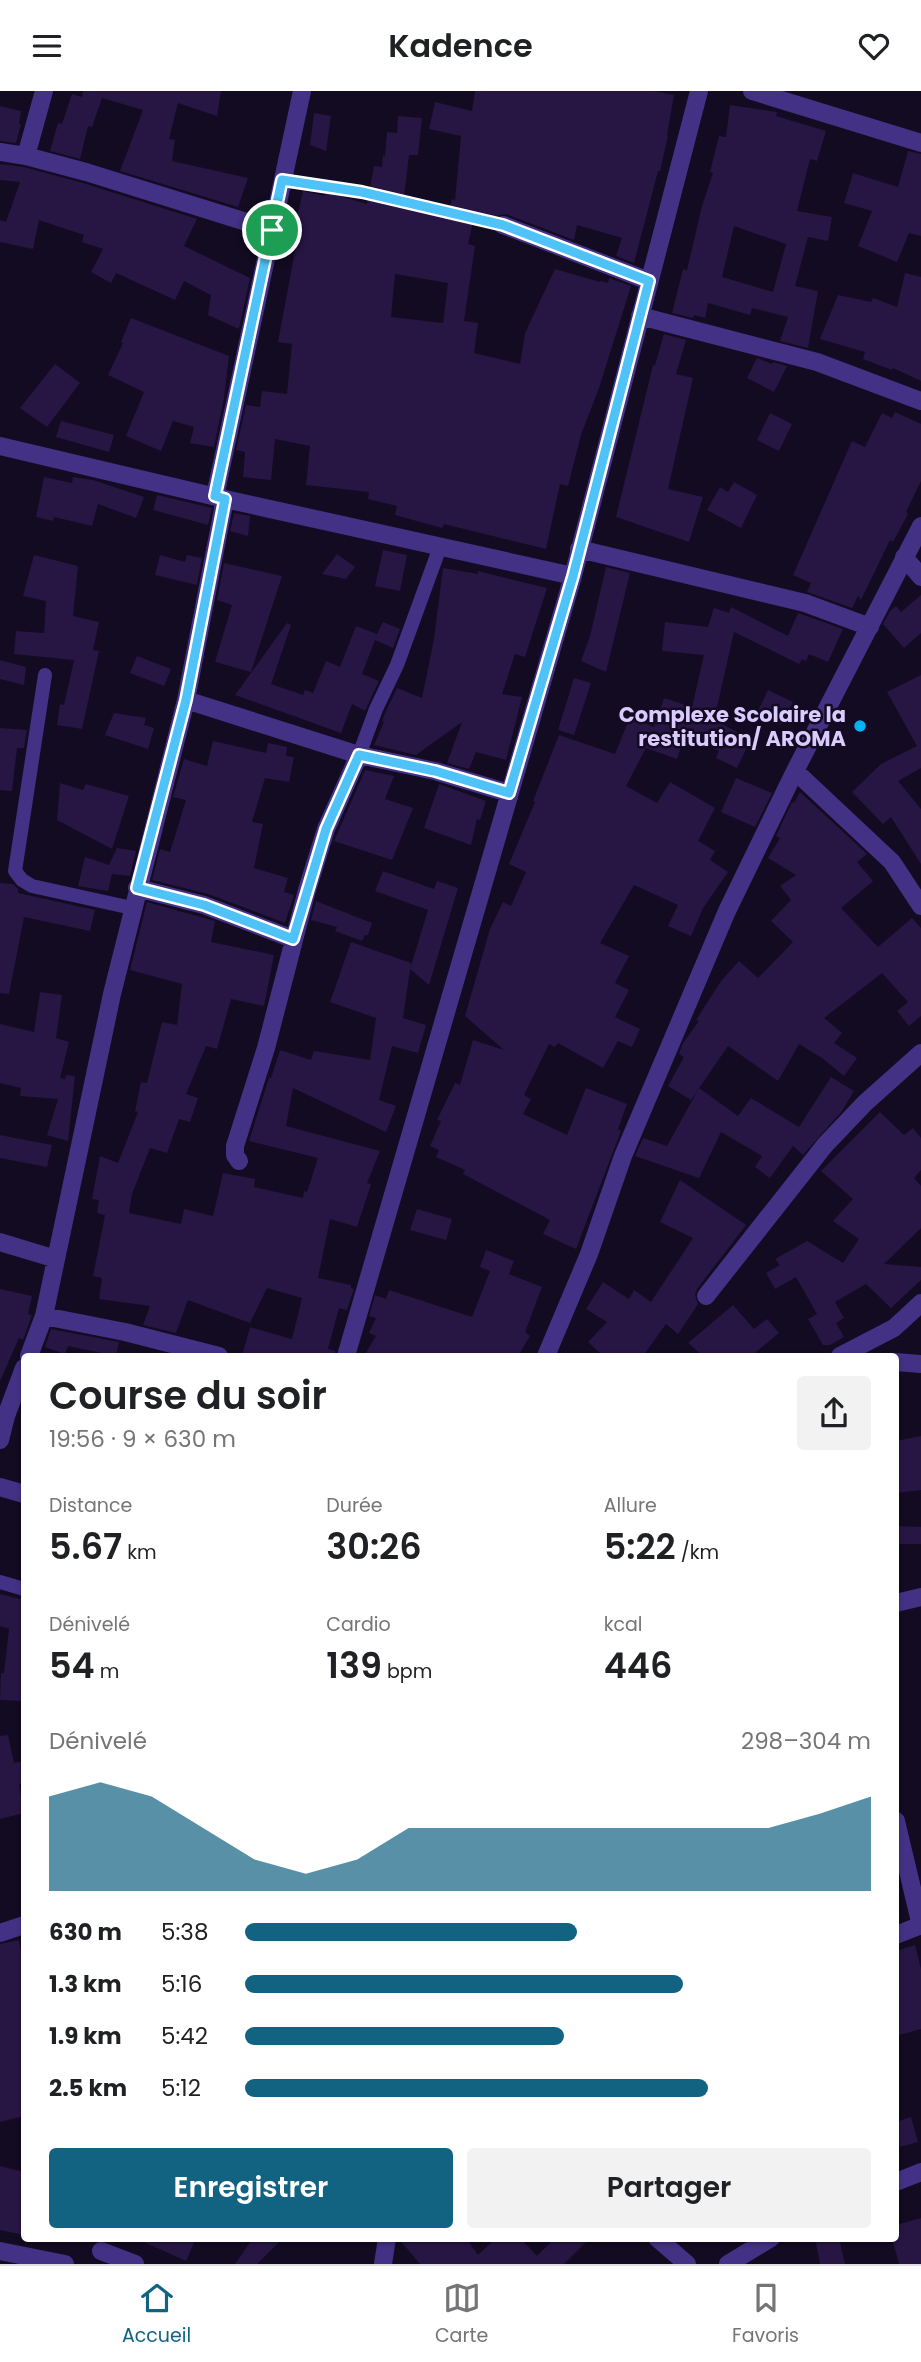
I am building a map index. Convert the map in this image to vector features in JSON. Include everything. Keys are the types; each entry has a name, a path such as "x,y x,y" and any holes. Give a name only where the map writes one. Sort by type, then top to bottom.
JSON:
{"street":[{"path":"26,156 44,91"},
{"path":"30,1353 44,1316 112,994 186,700 220,498 302,91"},
{"path":"347,1353 573,576 699,91"},
{"path":"752,91 921,143"},
{"path":"0,152 26,156 272,230"},
{"path":"503,225 649,281"},
{"path":"640,316 817,362 921,401"},
{"path":"0,446 573,576"},
{"path":"547,1353 589,1254 623,1156 712,947 795,771 921,526"},
{"path":"579,549 805,603 870,627"},
{"path":"904,557 921,577"},
{"path":"186,700 359,755 435,771 509,793"},
{"path":"239,1161 234,1155 235,1146 267,1048 293,939 326,829 359,755"},
{"path":"795,771 892,862 921,906"},
{"path":"137,888 204,905 293,939"},
{"path":"706,1296 825,1146 865,1103 921,1053"},
{"path":"0,1242 56,1259"},
{"path":"846,1353 894,1328 921,1303"},
{"path":"44,1316 125,1332 207,1353"},
{"path":"899,1362 921,1364"},
{"path":"0,1440 3,1415 21,1375"},
{"path":"0,1487 21,1493"},
{"path":"899,1602 921,1597"},
{"path":"899,1833 921,1925 899,1934"},
{"path":"0,1933 21,1925"},
{"path":"899,2181 921,2172"},
{"path":"383,2264 386,2242"},
{"path":"662,2242 687,2264"},
{"path":"728,2264 764,2242"},
{"path":"0,2251 65,2264"},
{"path":"101,2251 135,2264"}],"lane":[{"path":"359,755 376,709 397,665 440,547"},
{"path":"45,675 15,871 22,880 40,888 132,908"},
{"path":"0,1582 21,1588"}],"path":[{"path":"282,180 362,192 503,225"}],"building":[{"path":"83,91 221,91 217,116 178,103 169,139 175,140 172,161 248,178 238,207 120,171 143,110 102,98 92,127 88,126 80,159 50,151 58,123 62,124 72,94 82,97"},
{"path":"475,91 654,91 674,95 660,171 634,263 616,256 622,238 577,225 574,240 506,214 496,216 492,226 473,222 468,244 475,246 464,321 478,323 474,353 520,364 525,333 555,269 600,282 608,283 609,278 631,286 599,388 581,435 568,486 560,484 546,549 444,524 442,528 395,515 397,506 368,499 369,492 306,485 310,446 275,439 271,480 243,477 245,452 236,450 246,405 260,407 262,391 287,394 292,344 278,342 295,251 282,247 289,216 297,218 303,191 325,196 326,192 367,204 374,166 382,167 387,132 397,133 398,116 422,118 418,155 409,155 403,205 448,217 452,199 455,200 461,136 429,129 435,102 472,111","holes":["395,274 448,283 443,323 391,317"]},
{"path":"730,105 777,112 776,116 826,131 817,161 810,159 797,211 832,217 828,241 808,237 795,286 818,291 808,348 780,341 788,317 752,308 750,315 708,303 705,318 672,313 683,269 687,270 713,173 710,172 719,136 726,137","holes":["734,226 786,244 773,292 722,277"]},
{"path":"0,106 21,111 16,143 0,141"},
{"path":"314,113 331,116 326,151 310,145"},
{"path":"908,151 921,154 921,236 909,233 897,262 858,246 872,211 844,203 853,173 898,187"},
{"path":"0,164 24,167 83,183 197,219 184,246 250,278 239,329 208,315 211,295 184,281 175,300 116,273 111,283 91,272 103,249 82,242 84,235 39,220 33,249 0,242 0,220 6,222 20,182 0,180"},
{"path":"905,273 921,277 921,381 893,368 892,370 863,359 865,352 820,339 838,295 871,302 873,298 897,307"},
{"path":"131,318 229,356 214,447 190,443 194,427 173,421 161,451 126,436 144,392 108,375"},
{"path":"664,334 686,340 676,374 693,378 668,489 703,497 689,542 616,517 653,365"},
{"path":"757,358 787,366 774,392 747,378"},
{"path":"55,364 80,383 47,427 20,408"},
{"path":"895,412 921,424 921,481 893,542 890,540 861,600 858,596 852,608 807,592 811,583 793,575 852,441 865,447 882,413 892,418"},
{"path":"770,413 792,424 779,451 757,440"},
{"path":"61,421 114,435 109,452 56,437"},
{"path":"44,477 72,483 73,477 93,480 144,497 136,518 98,504 92,526 54,517 53,521 36,517"},
{"path":"734,482 757,495 741,528 707,510 720,487 728,492"},
{"path":"157,495 212,508 208,525 153,510"},
{"path":"234,513 250,516 248,536 230,531"},
{"path":"383,550 407,555 400,591 375,586"},
{"path":"337,554 355,567 346,579 322,574"},
{"path":"34,555 78,566 73,616 99,622 93,650 99,651 82,729 57,725 60,704 64,705 74,660 14,654 16,631 44,633 46,601 23,596"},
{"path":"160,555 185,562 187,555 202,558 197,585 155,575"},
{"path":"224,563 282,576 251,672 215,662 232,605 217,600"},
{"path":"606,567 630,573 606,672 581,661 590,636"},
{"path":"443,568 478,574 478,571 547,588 525,657 515,654 502,694 522,697 506,760 476,752 469,769 447,763 462,722 416,755 374,745 397,688 422,698 434,639"},
{"path":"921,595 921,633 904,648 883,624 896,606 901,612"},
{"path":"731,607 788,636 798,613 843,629 828,662 809,654 806,661 802,659 799,664 734,632 714,720 751,739 737,768 716,758 719,751 685,735 677,759 646,748 626,786 657,803 670,782 715,808 698,841 715,851 710,860 728,872 703,908 691,936 668,926 678,905 634,885 600,943 629,956 615,983 629,990 615,1017 640,1029 632,1047 618,1041 603,1068 558,1043 555,1047 549,1044 524,1095 531,1099 523,1114 567,1135 586,1088 627,1104 618,1129 621,1131 576,1249 543,1234 550,1220 463,1174 465,1170 436,1157 439,1150 430,1146 441,1121 437,1120 455,1083 460,1085 473,1040 504,1050 465,1016 490,929 503,902 511,906 526,872 509,864 559,735 615,754 630,717 654,727 664,698 692,707 704,655 662,651 665,622 708,627 714,608 729,613"},
{"path":"383,622 400,629 393,648 375,640 362,674 379,681 365,711 352,704 341,733 235,695 287,623 291,625 271,684 303,695 305,690 313,693 326,661 340,667 356,626 377,634"},
{"path":"137,656 171,669 164,686 130,673"},
{"path":"0,660 26,667 24,685 0,679"},
{"path":"921,675 921,768 898,781 921,809 921,864 891,817 883,824 852,792 881,764 917,746 887,692"},
{"path":"574,678 591,683 574,735 558,730"},
{"path":"768,690 793,702 781,725 757,713"},
{"path":"114,713 146,718 144,725 154,728 148,749 105,735"},
{"path":"0,728 27,730 24,748 17,748 12,791 0,790"},
{"path":"213,741 266,753 268,743 287,747 286,756 294,757 289,782 265,778 252,822 263,824 254,868 288,878 284,892 294,895 285,923 208,894 152,880 160,849 170,852 186,800 173,797 184,759 207,766"},
{"path":"365,770 394,776 385,799 413,808 392,860 334,841"},
{"path":"736,778 772,793 755,827 721,812"},
{"path":"60,783 83,790 86,784 129,796 112,849 57,820"},
{"path":"439,784 486,801 480,820 477,819 471,845 424,828"},
{"path":"800,792 867,854 857,862 873,881 841,908 878,947 912,918 921,928 921,1016 909,1026 897,1011 908,1002 882,973 824,1018 842,1033 834,1043 857,1058 844,1076 799,1044 778,1081 728,1046 691,1100 668,1086 684,1057 679,1054 683,1043 699,1021 696,1020 721,981 739,961 758,978 793,942 771,921 791,900 780,886 796,875 768,858 780,838 776,836 792,802 794,803"},
{"path":"117,848 136,851 130,876 112,874 108,891 78,886 85,857 109,865"},
{"path":"383,871 434,889 437,881 458,888 429,985 410,969 428,910 375,891"},
{"path":"0,883 13,884 18,893 95,910 90,931 24,917 9,994 0,993"},
{"path":"316,901 372,923 368,935 365,935 362,941 335,931 337,927 311,920"},
{"path":"147,902 215,921 211,942 274,955 264,1006 231,999 217,1049 206,1046 186,1094 198,1098 190,1122 179,1119 167,1153 150,1148 132,1194 129,1213 181,1224 184,1209 213,1216 223,1173 255,1179 254,1187 303,1198 318,1158 249,1141 280,1050 311,1060 314,1051 370,1060 376,1018 330,1002 351,942 411,963 403,1018 426,1025 418,1053 392,1046 379,1100 396,1106 386,1132 293,1088 286,1126 380,1151 367,1183 371,1184 357,1227 330,1219 318,1278 351,1285 354,1289 347,1310 339,1308 328,1349 335,1353 243,1353 250,1327 292,1339 302,1298 267,1288 250,1323 188,1300 176,1333 143,1325 150,1306 99,1299 102,1278 93,1276 105,1215 97,1213 99,1200 92,1199 100,1156 118,1163 138,1112 135,1111 141,1082 147,1083 162,1022 177,1025 182,984 130,970"},
{"path":"40,992 62,995 56,1038 69,1042 60,1078 65,1079 66,1075 75,1076 68,1141 47,1135 58,1099 20,1096 21,1088 0,1083 0,1024 34,1032"},
{"path":"831,1077 854,1091 842,1111 803,1155 793,1146 770,1178 755,1167 762,1156 721,1132 699,1178 635,1156 643,1138 667,1146 699,1088 738,1116 751,1098 799,1127"},
{"path":"880,1112 904,1135 913,1128 921,1138 921,1170 914,1178 921,1186 921,1228 884,1264 921,1267 921,1280 891,1308 866,1284 835,1302 844,1318 836,1323 844,1337 830,1345 823,1345 808,1319 817,1314 796,1277 775,1289 766,1273 780,1265 775,1259 807,1241 843,1263 859,1239 833,1221 853,1199 821,1171"},
{"path":"0,1135 52,1145 47,1167 0,1158"},
{"path":"680,1180 746,1225 697,1289 695,1295 698,1304 678,1334 666,1324 645,1353 600,1353 588,1342 607,1322 586,1309 603,1282 629,1299 634,1290 651,1302 693,1238 660,1222"},
{"path":"417,1209 452,1219 446,1240 410,1230"},
{"path":"486,1250 514,1261 509,1274 542,1287 525,1332 530,1336 520,1353 366,1353 376,1336 369,1333 376,1318 369,1316 375,1295 386,1299 389,1290 472,1317 490,1271 480,1267"},
{"path":"0,1289 32,1296 28,1314 32,1315 23,1340 19,1338 0,1381"},
{"path":"733,1305 754,1329 767,1319 779,1333 755,1353 700,1353 688,1343"},
{"path":"51,1329 119,1342 117,1353 102,1353 68,1346 65,1353 62,1353 45,1347"},
{"path":"921,1436 921,1490 899,1493 899,1440"},
{"path":"899,1526 921,1527 921,1544 899,1544"},
{"path":"0,1594 21,1599 21,1701 0,1700 1,1673 4,1673 9,1629 0,1626"},
{"path":"8,1735 14,1763 21,1762 21,1814 0,1819 0,1736"},
{"path":"19,1940 21,1951 21,2117 0,2122 0,1944"},
{"path":"915,1945 921,1969 921,2029 899,2035 899,1950"},
{"path":"911,2117 918,2142 900,2147 899,2121"},
{"path":"0,2166 21,2171 21,2234 0,2230"},
{"path":"921,2218 921,2264 899,2264 893,2242 899,2242 899,2224"},
{"path":"144,2242 194,2242 186,2261"},
{"path":"250,2242 279,2242 257,2264 235,2264"},
{"path":"401,2242 469,2242 478,2255 492,2242 524,2242 537,2256 551,2242 586,2242 564,2264 420,2264"},
{"path":"816,2242 840,2242 845,2264 820,2264"}],"place":[{"name":"Complexe Scolaire la restitution/ AROMA","path":"860,726"}],"route":[{"path":"282,180 362,192 503,225 649,281 573,576 509,793 435,771 359,755 326,829 293,939 204,905 137,888 186,700 225,499 215,496 272,230 282,180"}]}
